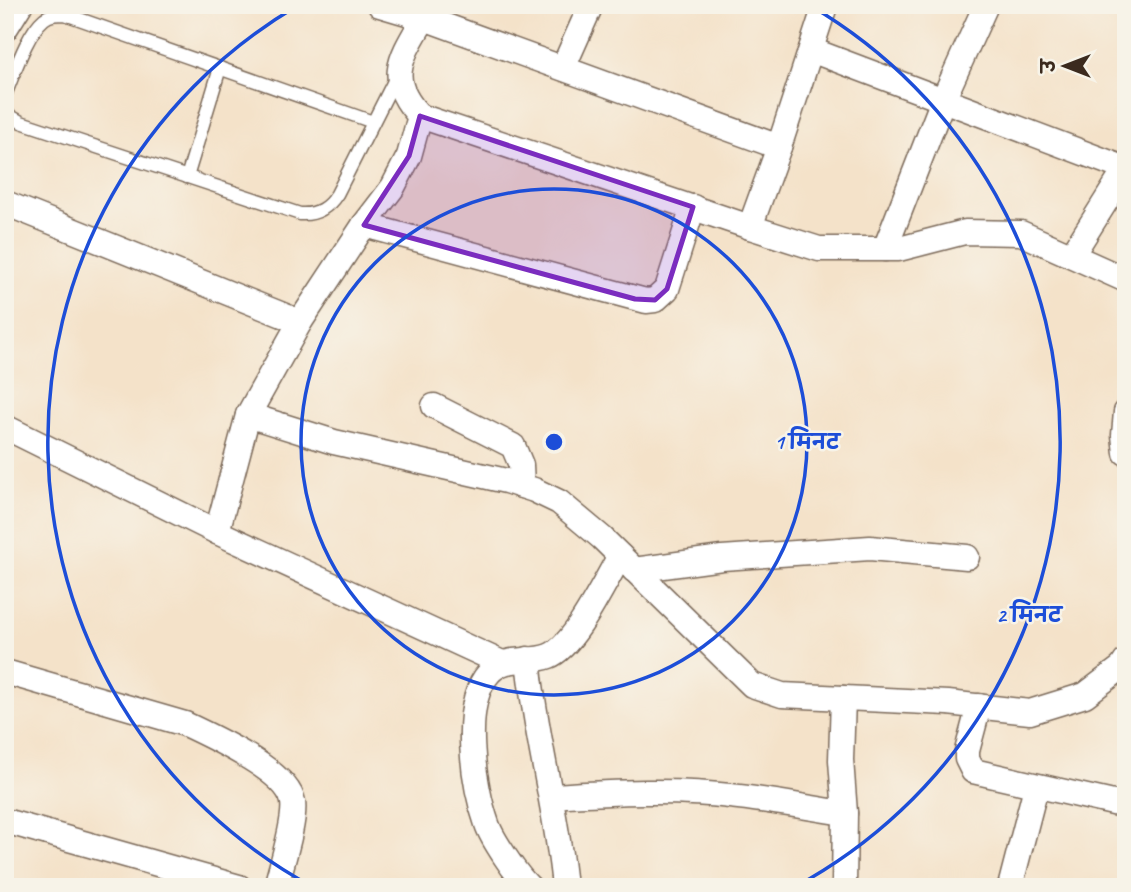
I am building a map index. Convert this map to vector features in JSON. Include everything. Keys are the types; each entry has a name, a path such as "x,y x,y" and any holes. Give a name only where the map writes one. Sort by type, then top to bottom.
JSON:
{"street":[{"path":"5,29 20,5"},
{"path":"380,5 426,12 563,68 779,147"},
{"path":"563,68 591,5"},
{"path":"885,249 943,100 986,5"},
{"path":"750,227 811,50 822,6"},
{"path":"426,12 402,56 398,74 406,102 420,116 819,249 899,249 965,232 1021,233 1126,280"},
{"path":"811,50 1126,169 1072,255"},
{"path":"218,532 248,415 300,322 364,225 393,187 409,156 420,116"},
{"path":"5,203 300,322"},
{"path":"364,225 646,301 655,300 667,289 693,207"},
{"path":"435,406 513,446 521,465 522,486"},
{"path":"1126,412 1126,453"},
{"path":"248,415 334,442 522,486 559,502 580,518 713,644 752,685 782,695 979,706 1030,712 1086,695 1126,661"},
{"path":"5,427 218,532 502,663"},
{"path":"529,887 488,827 474,775 473,719 478,692 489,673 502,663 550,656 561,648 627,563 870,548 967,557"},
{"path":"528,659 532,703 552,796 564,887"},
{"path":"5,672 185,724 213,737 281,780 290,791 293,812 276,887"},
{"path":"843,698 841,760 845,813 844,887"},
{"path":"979,706 967,751 967,759 973,771 1122,806"},
{"path":"1010,887 1036,787"},
{"path":"552,796 622,792 708,794 845,813"},
{"path":"5,821 191,880 239,887"}],"lane":[{"path":"5,95 35,29 52,14 65,14 373,122"},
{"path":"187,177 220,68"},
{"path":"5,113 21,122 300,215 311,215 330,204 337,194 398,74"}],"highlighted area":[{"path":"420,116 693,207 667,289 655,300 635,299 364,225 409,156"}]}
